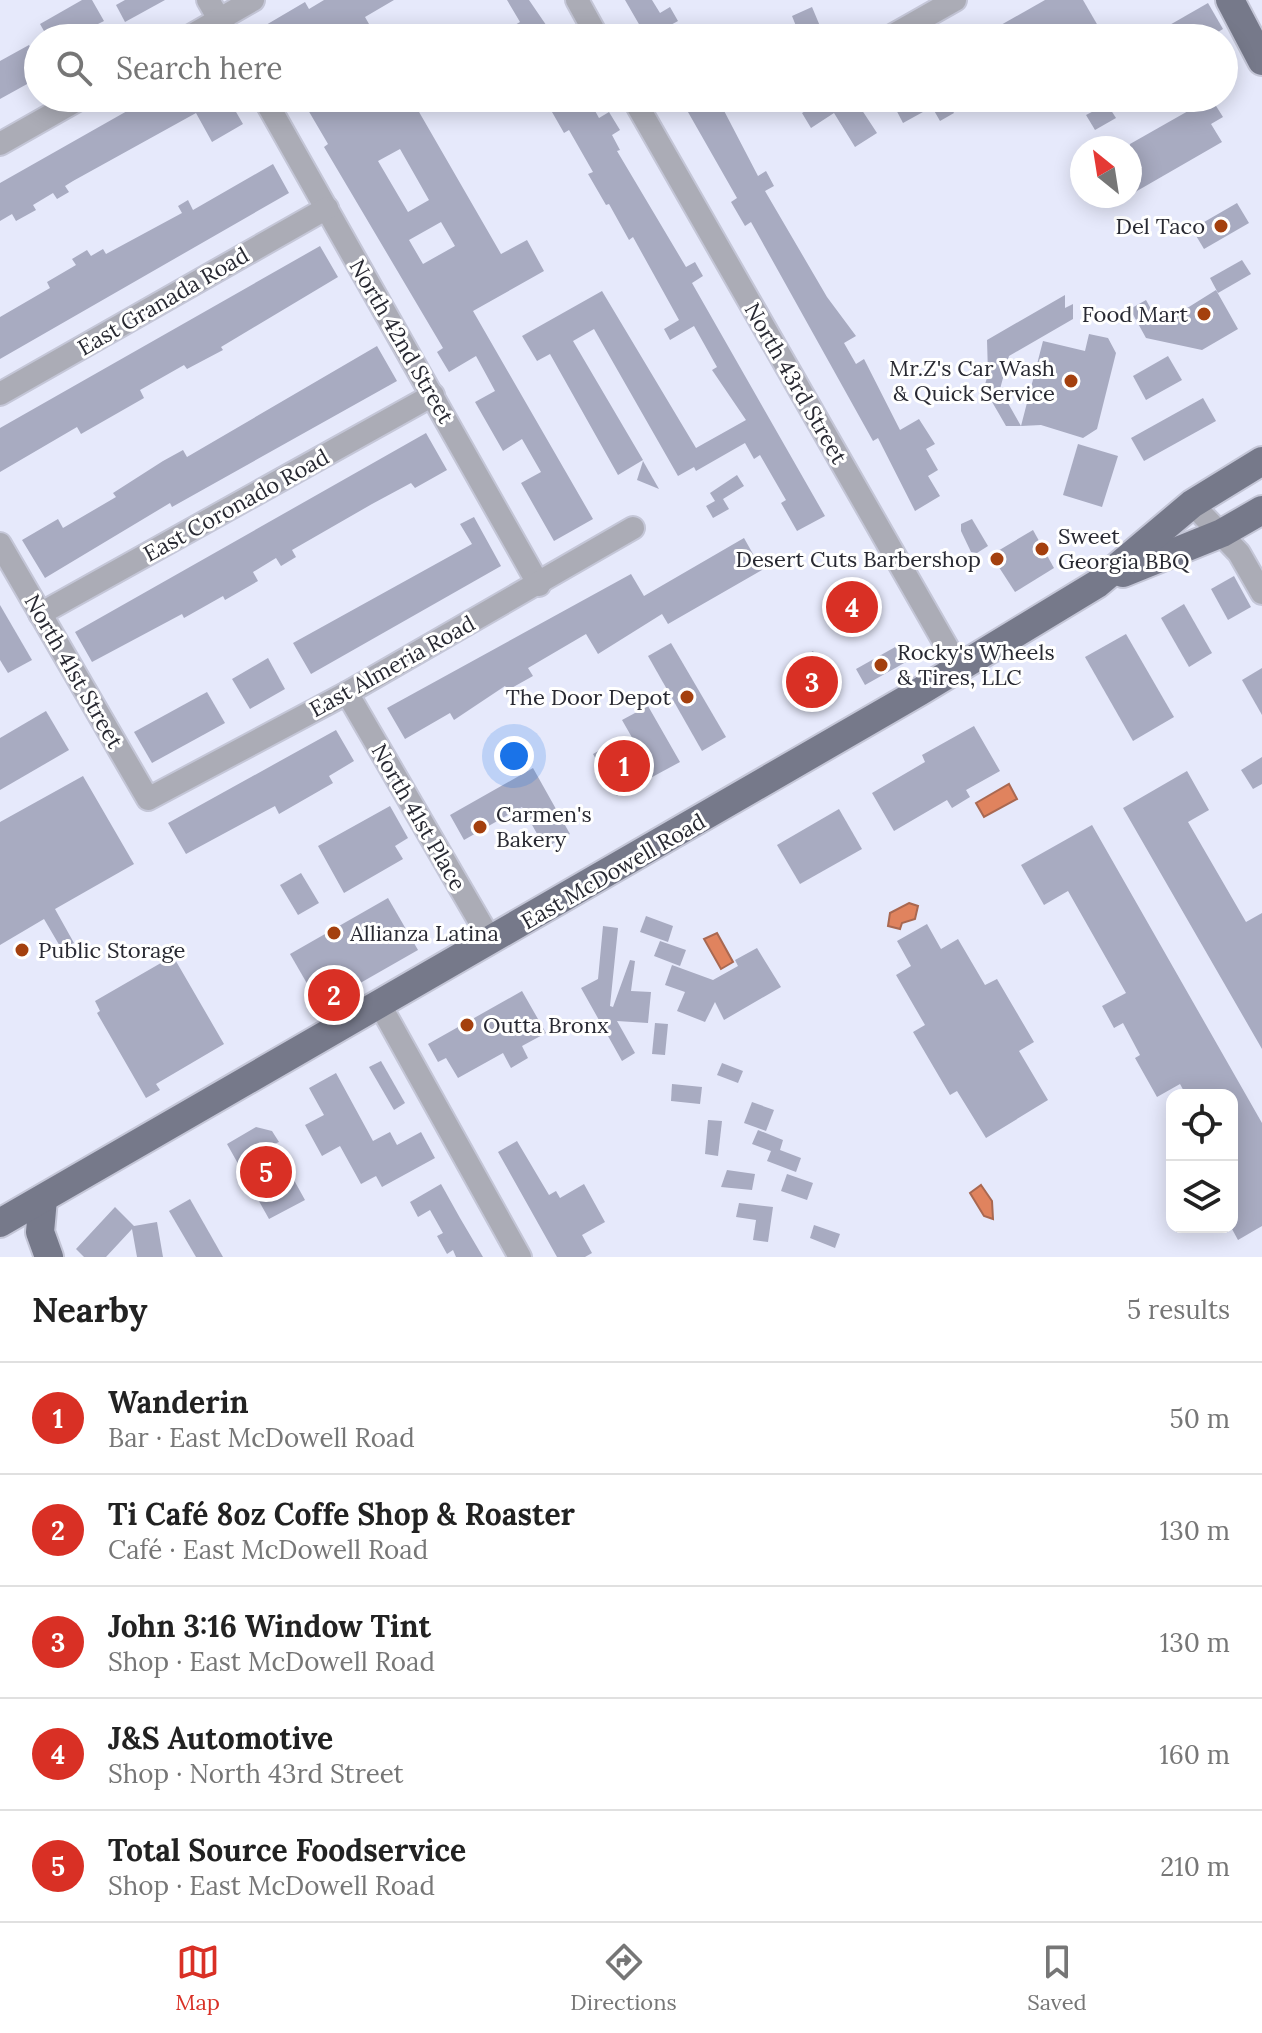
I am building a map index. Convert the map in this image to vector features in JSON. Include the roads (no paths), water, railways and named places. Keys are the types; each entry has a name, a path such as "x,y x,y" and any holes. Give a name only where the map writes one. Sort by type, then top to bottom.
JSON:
{"main road":[{"path":"1230,0 1259,49"},
{"name":"East McDowell Road","path":"0,1223 959,668 1097,584 1192,504 1262,461"},
{"name":"East McDowell Road","path":"1097,584 1222,533 1262,510"},
{"path":"43,1199 40,1232 49,1257"}],"street":[{"path":"219,19 253,0"},
{"path":"577,0 590,24"},
{"path":"913,24 955,0"},
{"path":"0,144 56,112"},
{"name":"North 42nd Street","path":"272,112 539,585"},
{"name":"North 43rd Street","path":"641,112 959,668"},
{"name":"East Granada Road","path":"0,394 327,208"},
{"name":"East Coronado Road","path":"40,614 433,395"},
{"path":"1192,504 1239,553 1262,593"},
{"name":"East Almeria Road","path":"148,799 347,693 633,528"},
{"name":"North 41st Street","path":"0,544 148,799"},
{"name":"North 41st Place","path":"347,693 491,941"},
{"path":"380,1005 520,1257"}],"place":[{"name":"Del Taco","path":"1221,226"},
{"name":"Food Mart","path":"1204,314"},
{"name":"Mr.Z's Car Wash & Quick Service","path":"1071,381"},
{"name":"Sweet Georgia BBQ","path":"1042,549"},
{"name":"Desert Cuts Barbershop","path":"997,559"},
{"name":"J&S Automotive","path":"852,607"},
{"name":"Rocky's Wheels & Tires, LLC","path":"881,665"},
{"name":"John 3:16 Window Tint","path":"812,682"},
{"name":"The Door Depot","path":"687,697"},
{"name":"Wanderin","path":"624,766"},
{"name":"Carmen's Bakery","path":"480,827"},
{"name":"Allianza Latina","path":"334,933"},
{"name":"Public Storage","path":"22,950"},
{"name":"Ti Café 8oz Coffe Shop & Roaster","path":"334,995"},
{"name":"Outta Bronx","path":"467,1025"},
{"name":"Total Source Foodservice","path":"266,1172"}]}
